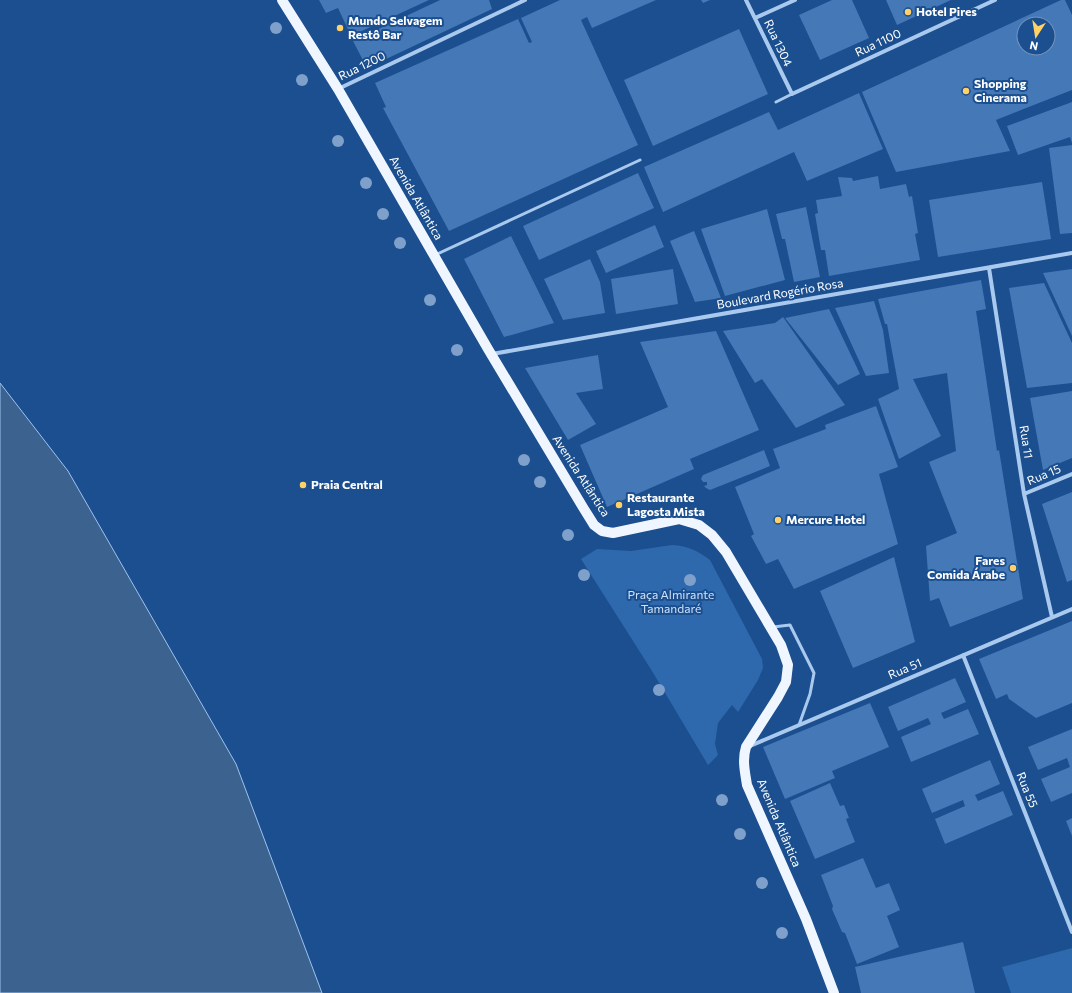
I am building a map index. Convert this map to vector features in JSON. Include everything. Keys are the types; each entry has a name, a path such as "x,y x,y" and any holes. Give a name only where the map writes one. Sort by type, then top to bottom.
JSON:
{"main road":[{"name":"Avenida Atlântica","path":"282,0 338,89 491,354 594,525 602,530 613,533 679,519 699,525 712,535 726,552 771,627 781,645 788,665 786,682 746,747 743,762 747,785 806,919 834,993"}],"street":[{"name":"Rua 1200","path":"338,89 525,0"},
{"name":"Rua 1304","path":"746,0 792,94"},
{"path":"755,18 795,0"},
{"name":"Rua 1100","path":"792,94 995,0"},
{"name":"Boulevard Rogério Rosa","path":"491,354 1072,253"},
{"name":"Rua 11","path":"989,268 1024,494 1052,617"},
{"name":"Rua 15","path":"1024,494 1072,474"},
{"name":"Rua 51","path":"746,747 1072,609"},
{"name":"Rua 55","path":"963,655 1072,932"}],"lane":[{"path":"776,102 792,94"},
{"path":"434,256 640,160"},
{"path":"771,627 790,625 814,673 810,694 799,725"}],"green space":[{"name":"Praça Almirante Tamandaré","path":"672,545 683,546 710,560 762,659 763,668 758,680 738,712 732,705 718,723 715,744 718,755 708,765 652,671 581,559 597,549 631,551"},
{"path":"1072,948 1072,993 1011,993 1002,967"}],"shaded area":[{"path":"0,383 68,471 236,764 322,993 0,993"}],"building":[{"path":"319,0 429,0 351,36 338,8 326,13"},
{"path":"440,0 489,0 492,9 367,68 353,41"},
{"path":"560,0 656,0 592,28 587,17 581,20 638,145 449,231 383,108 386,107 375,83 518,19 529,43 532,42 521,18"},
{"path":"701,0 710,0 703,3"},
{"path":"832,0 852,0 869,38 820,60 799,15"},
{"name":"Hotel Pires","path":"886,0 951,0 897,25"},
{"name":"Shopping Cinerama","path":"1061,0 1065,0 1072,15 1072,90 996,120 1010,151 896,172 862,92 1016,21 1016,56 1056,56 1056,16 1026,16"},
{"path":"739,29 768,94 653,146 624,80"},
{"path":"859,93 883,149 807,181 794,152 663,212 644,167 769,112 778,130"},
{"path":"1072,102 1072,143 1070,137 1018,155 1007,126"},
{"path":"1072,145 1072,233 1060,234 1049,148"},
{"path":"638,173 654,208 539,260 523,226"},
{"path":"878,176 880,189 906,184 909,197 912,196 918,233 915,234 920,260 829,276 825,250 821,250 815,214 818,213 816,200 842,196 838,177 852,178 853,181"},
{"path":"1042,182 1051,239 938,257 929,200"},
{"path":"806,207 820,277 794,282 785,239 782,239 776,214"},
{"path":"767,209 785,280 725,296 701,229"},
{"path":"655,225 664,247 606,273 596,251"},
{"path":"694,231 721,298 695,302 670,241"},
{"path":"511,236 554,323 504,337 464,259"},
{"path":"590,259 600,282 605,313 563,320 544,279"},
{"path":"673,269 678,304 616,314 611,279"},
{"path":"1072,269 1072,336 1043,273"},
{"path":"981,280 986,309 976,311 997,451 999,450 1023,599 950,627 939,598 930,601 926,546 957,533 929,462 956,451 947,373 913,379 941,436 899,459 878,399 899,389 887,324 885,324 878,299"},
{"path":"1044,283 1072,343 1072,383 1027,388 1009,288"},
{"path":"874,301 883,330 889,373 866,376 835,308"},
{"path":"829,309 860,374 838,385 785,318"},
{"path":"783,317 845,405 796,428 762,379 755,383 723,331 775,323"},
{"path":"716,331 759,430 690,459 694,469 607,507 580,445 668,407 640,342"},
{"path":"598,355 603,389 576,393 596,424 568,440 525,368"},
{"path":"1072,391 1072,458 1043,470 1030,398"},
{"path":"876,406 898,467 879,474 898,544 794,589 778,559 766,564 751,536 754,534 735,487 780,468 773,449 826,429 825,425"},
{"path":"764,450 770,466 710,490 704,486 707,485 707,482 703,482 701,479 703,475"},
{"path":"1072,492 1072,580 1067,582 1042,504"},
{"path":"894,557 915,642 853,668 820,591"},
{"path":"1072,621 1072,703 1036,718 1009,699 1007,694 996,699 979,659"},
{"path":"955,678 966,702 941,713 944,719 968,709 979,734 911,762 901,737 931,724 928,718 898,731 888,707"},
{"path":"870,703 889,747 832,771 835,778 785,799 763,747"},
{"path":"1072,729 1072,793 1051,802 1041,779 1070,767 1067,758 1038,770 1028,747"},
{"path":"990,760 1000,784 975,795 978,801 1003,791 1013,815 945,844 935,819 965,806 963,800 932,813 922,789"},
{"path":"830,783 840,806 844,805 849,818 846,819 855,842 815,859 790,801"},
{"path":"1072,818 1072,836 1066,821"},
{"path":"863,858 876,888 889,883 900,910 887,916 899,947 857,964 845,933 842,932 832,909 833,906 821,875"},
{"path":"963,942 975,993 861,993 855,967"}],"place":[{"name":"Hotel Pires","path":"908,12"},
{"name":"Mundo Selvagem Restô Bar","path":"340,28"},
{"name":"Shopping Cinerama","path":"966,91"},
{"name":"Praia Central","path":"303,485"},
{"name":"Restaurante Lagosta Mista","path":"619,505"},
{"name":"Mercure Hotel","path":"778,520"},
{"name":"Fares Comida Árabe","path":"1013,568"}]}
